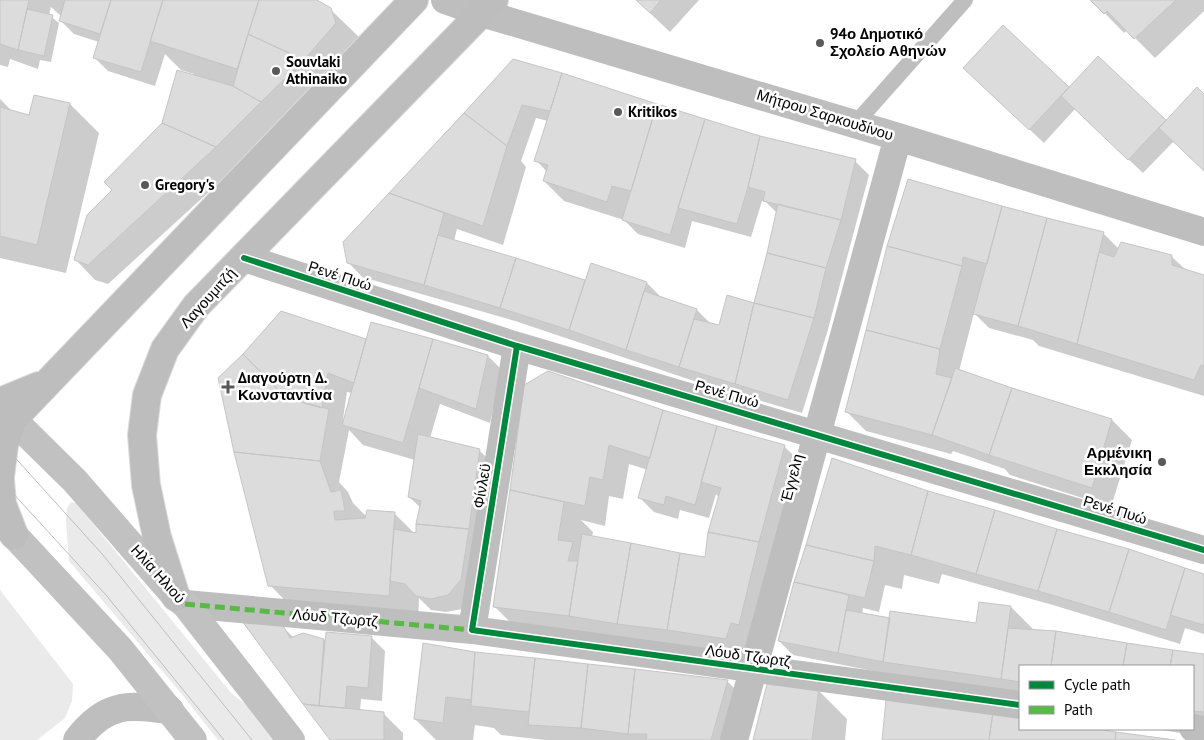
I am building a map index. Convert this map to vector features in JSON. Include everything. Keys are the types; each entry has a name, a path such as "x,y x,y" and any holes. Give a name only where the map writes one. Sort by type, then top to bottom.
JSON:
{"main road":[{"path":"193,740 120,649 7,528 2,504 0,479 4,445 4,410 48,383 414,0"},
{"name":"Λαγουμιτζή","path":"181,600 157,537 146,485 142,435 147,395 165,349 196,306 488,6"},
{"name":"Ηλία Ηλιού","path":"4,410 75,480 181,600 291,740"}],"street":[{"name":"Μήτρου Σαρκουδίνου","path":"445,0 488,6 855,124 1204,232"},
{"name":"Έγγελη","path":"734,740 898,136"},
{"name":"Ρενέ Πυώ","path":"244,258 517,346 1204,550"},
{"name":"Φίνλεϋ","path":"472,630 517,346"},
{"name":"Λόυδ Τζωρτζ","path":"181,600 472,630 1019,705"},
{"path":"77,740 98,719 118,709 133,707 170,710"}],"lane":[{"path":"855,124 964,0"}],"shaded area":[{"path":"71,502 76,503 232,694 252,709 277,740 218,740 180,692 69,561 66,521 67,508"},
{"path":"0,590 73,684 72,701 65,718 37,740 0,740"}],"building":[{"path":"0,0 29,0 18,50 0,44"},
{"path":"65,0 111,0 100,34 59,21"},
{"path":"111,0 163,0 141,72 93,58"},
{"path":"163,0 259,0 237,69 150,41"},
{"path":"259,0 317,0 331,8 336,23 304,60 248,34"},
{"path":"636,0 661,0 650,13"},
{"path":"1090,0 1176,0 1134,39 1107,11 1104,14"},
{"path":"27,9 53,15 44,56 18,50"},
{"path":"1003,25 1069,87 1029,130 963,68"},
{"path":"248,34 304,60 261,102 233,86"},
{"path":"1098,56 1166,120 1128,160 1061,96"},
{"path":"513,59 562,73 550,111 522,105 507,146 464,113"},
{"path":"177,70 233,86 261,102 216,147 162,123"},
{"path":"562,73 657,104 631,191 612,186 607,202 543,181 548,165 534,161"},
{"path":"1197,87 1204,94 1204,171 1159,128"},
{"path":"34,95 70,103 37,245 0,236 0,107 29,115"},
{"path":"657,104 705,119 670,235 622,220"},
{"path":"464,113 507,146 483,226 389,193"},
{"path":"705,119 760,136 737,224 678,208"},
{"path":"162,123 216,147 88,265 74,260 87,215 112,190 104,182"},
{"path":"760,136 856,159 841,220 763,201 765,192 748,187"},
{"path":"908,179 1002,206 987,264 963,257 962,266 887,246"},
{"path":"389,193 444,213 424,285 347,263 343,242"},
{"path":"778,204 841,220 826,268 767,253"},
{"path":"1002,206 1047,218 1018,326 973,314"},
{"path":"1047,218 1104,232 1077,344 1018,326"},
{"path":"438,235 516,258 500,308 424,285"},
{"path":"1121,242 1172,255 1172,265 1204,275 1204,366 1201,365 1194,380 1077,344 1099,252 1114,257"},
{"path":"887,246 962,266 940,349 866,330"},
{"path":"767,253 826,268 814,318 754,303"},
{"path":"516,258 585,280 569,330 500,308"},
{"path":"591,263 647,282 626,350 569,330"},
{"path":"644,291 697,309 679,367 626,350"},
{"path":"727,295 754,303 735,384 679,367 694,319 719,325"},
{"path":"754,303 814,318 788,400 735,384"},
{"path":"281,311 366,339 354,383 328,373 322,408 286,398 243,354"},
{"path":"371,322 433,339 403,443 342,425"},
{"path":"866,330 940,349 936,374 952,378 932,435 845,412"},
{"path":"433,339 488,355 476,409 419,388"},
{"path":"243,354 286,398 329,409 320,461 234,452 218,378"},
{"path":"955,368 1012,388 989,455 932,435"},
{"path":"548,371 663,410 650,458 609,445 603,480 590,477 585,506 510,490 524,385"},
{"path":"1012,388 1112,419 1092,488 989,455"},
{"path":"663,410 717,426 695,505 666,496 664,505 638,498"},
{"path":"717,426 785,445 759,542 708,532 721,488 701,482"},
{"path":"418,434 480,449 469,529 416,524 421,501 408,497"},
{"path":"234,452 320,461 331,492 341,490 345,511 334,511 335,520 365,518 367,510 395,512 389,596 268,586"},
{"path":"832,458 928,491 911,555 875,546 874,561 806,545"},
{"path":"510,490 564,502 558,540 573,542 568,561 578,561 569,616 493,607"},
{"path":"928,491 995,510 976,574 911,555"},
{"path":"995,510 1057,529 1038,591 976,574"},
{"path":"416,524 469,529 461,580 448,595 431,599 416,596 405,584 390,581 394,529 416,533"},
{"path":"1057,529 1129,549 1109,612 1038,591"},
{"path":"708,532 759,542 739,625 731,623 726,639 667,630 680,553 705,557"},
{"path":"582,534 631,543 617,624 569,616"},
{"path":"631,543 680,553 667,630 617,624"},
{"path":"806,545 874,561 865,598 794,582"},
{"path":"1129,549 1185,568 1166,630 1109,612"},
{"path":"1185,568 1204,574 1204,625 1170,615"},
{"path":"794,582 849,595 838,653 778,641"},
{"path":"979,602 1011,606 1001,679 883,662 890,611 976,623"},
{"path":"846,610 890,618 883,662 838,653"},
{"path":"242,621 281,622 290,638 303,633 324,639 319,706 303,704"},
{"path":"1008,628 1056,631 1051,665 1019,665 1019,682 1001,679"},
{"path":"1056,631 1127,643 1123,665 1051,665"},
{"path":"326,632 372,636 368,688 347,686 345,708 319,706"},
{"path":"423,643 475,652 471,700 446,697 443,723 414,719"},
{"path":"1127,643 1173,650 1170,665 1123,665"},
{"path":"1173,650 1204,654 1204,712 1194,711 1194,665 1170,665"},
{"path":"475,652 535,658 529,712 471,706"},
{"path":"535,658 588,664 581,728 528,725"},
{"path":"588,664 635,669 628,734 581,728"},
{"path":"635,669 728,680 711,740 646,740 647,734 628,734"},
{"path":"767,684 819,689 812,740 753,740"},
{"path":"886,700 993,712 989,740 882,740"},
{"path":"303,704 384,712 384,740 330,740"},
{"path":"993,712 1019,716 1019,730 1104,730 1116,732 1115,740 989,740"},
{"path":"1116,732 1175,740 1115,740"}],"tram line":[{"path":"0,441 103,555 252,740"},
{"path":"0,479 106,595 224,740"}],"marked path":[{"path":"185,604 472,630"}],"cycle path":[{"path":"244,258 517,346 1204,550"},
{"path":"517,346 472,630 1019,705"}],"place":[{"name":"94ο Δημοτικό Σχολείο Αθηνών","path":"820,43"},
{"name":"Souvlaki Athinaiko","path":"276,71"},
{"name":"Kritikos","path":"618,112"},
{"name":"Gregory's","path":"145,185"},
{"name":"Διαγούρτη Δ. Κωνσταντίνα","path":"228,387"},
{"name":"Αρμένικη Εκκλησία","path":"1162,462"}]}
